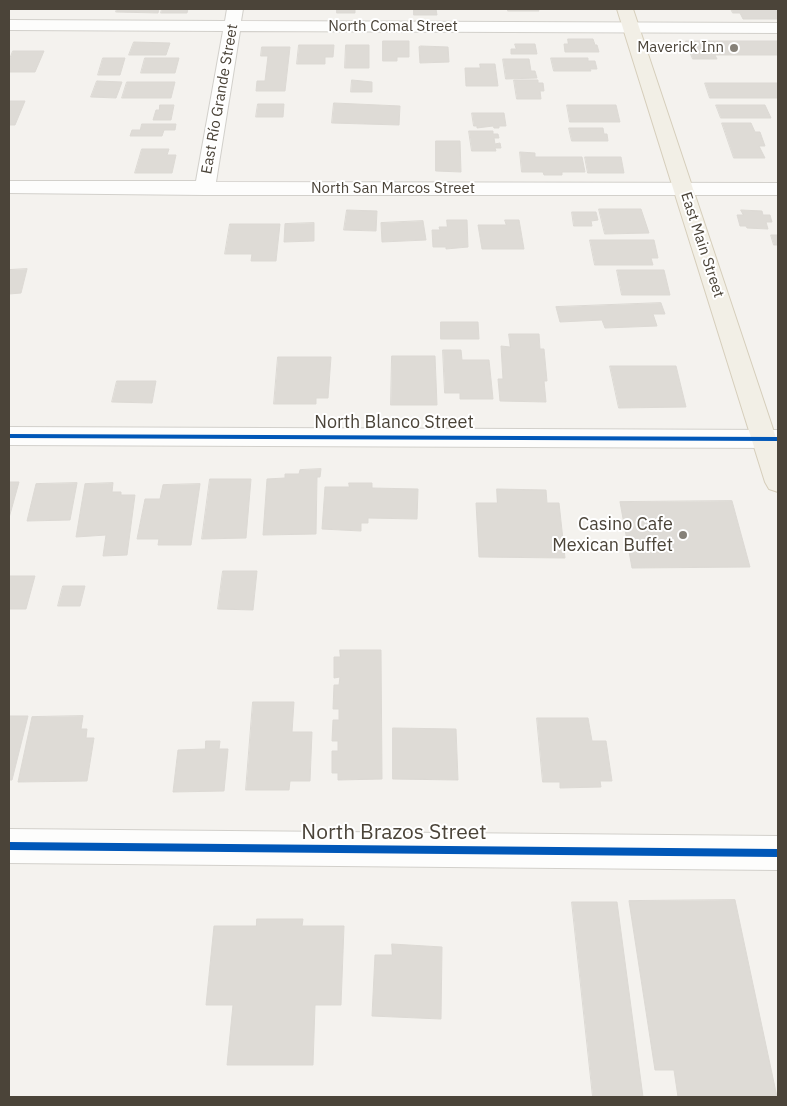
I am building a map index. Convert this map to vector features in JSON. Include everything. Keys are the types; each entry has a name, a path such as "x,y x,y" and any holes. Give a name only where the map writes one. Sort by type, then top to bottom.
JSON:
{"main road":[{"name":"East Main Street","path":"628,18 684,189 772,439 778,482"}],"street":[{"name":"North Comal Street","path":"9,25 234,18 628,18 778,28"},
{"name":"East Río Grande Street","path":"204,189 234,18"},
{"name":"North San Marcos Street","path":"9,187 778,189"},
{"name":"North Blanco Street","path":"9,436 772,439"},
{"name":"North Brazos Street","path":"9,846 778,853"}],"building":[{"path":"117,9 159,9 158,13 116,12"},
{"path":"162,9 188,9 187,13 161,13"},
{"path":"337,9 355,9 355,13 337,13"},
{"path":"414,9 436,9 437,15 414,15"},
{"path":"508,9 538,9 539,11 508,11"},
{"path":"731,9 778,9 778,19 743,19 740,13 733,13"},
{"path":"568,39 593,39 599,52 565,52 564,44 568,44"},
{"path":"383,41 409,41 409,57 397,57 397,61 383,61"},
{"name":"Maverick Inn","path":"686,41 778,41 778,55 715,55 717,59 693,59"},
{"path":"134,42 170,43 166,55 129,55"},
{"path":"515,44 535,44 537,54 511,54 511,49 516,49"},
{"path":"299,45 334,45 333,57 325,57 325,64 297,64"},
{"path":"346,45 369,45 369,68 345,68"},
{"path":"262,47 290,47 285,91 256,91 257,81 265,81 268,56 261,56"},
{"path":"419,47 448,47 449,62 420,63"},
{"path":"13,51 44,51 35,72 9,72 9,61"},
{"path":"103,58 125,58 120,75 98,75"},
{"path":"145,58 179,58 175,73 141,73"},
{"path":"551,58 588,58 588,61 595,61 597,69 590,69 591,71 554,71"},
{"path":"503,59 529,59 531,71 535,71 537,78 506,79"},
{"path":"480,64 495,64 498,86 466,86 465,68 480,68"},
{"path":"352,80 372,82 372,92 351,92"},
{"path":"514,80 538,80 538,83 543,83 544,91 540,91 541,99 517,99"},
{"path":"97,81 122,82 116,98 91,97"},
{"path":"127,82 175,82 171,98 122,98"},
{"name":"Maverick Inn","path":"705,83 778,83 778,98 710,98"},
{"path":"9,101 25,101 15,125 9,125"},
{"path":"334,103 400,106 399,125 332,123"},
{"path":"258,104 284,104 283,117 256,117"},
{"path":"160,105 174,105 171,120 153,120 156,110 159,110"},
{"path":"567,105 616,105 620,122 570,122"},
{"path":"716,105 765,105 771,118 721,118"},
{"path":"472,113 504,113 506,126 499,126 499,128 494,128 493,126 477,128 477,126 474,126"},
{"path":"722,123 751,123 755,132 760,132 765,146 759,146 765,158 734,158"},
{"path":"142,124 176,124 175,130 164,130 162,136 130,136 132,130 140,130"},
{"path":"569,128 603,128 604,134 607,134 608,141 572,141"},
{"path":"469,131 493,131 493,134 498,134 499,138 494,138 495,144 500,143 501,148 495,148 496,151 472,151"},
{"path":"436,141 460,141 461,172 436,171"},
{"path":"142,149 169,149 167,155 176,155 172,173 135,173"},
{"path":"520,152 535,153 535,157 582,157 585,172 562,172 562,175 544,175 543,172 522,172"},
{"path":"585,157 621,157 624,173 588,173"},
{"path":"599,209 641,209 649,233 605,234"},
{"path":"347,210 377,211 376,231 344,230"},
{"path":"741,210 762,211 763,215 770,215 772,222 766,222 768,229 740,226 737,215 743,215"},
{"path":"572,212 596,212 598,220 591,221 592,226 574,226"},
{"path":"447,220 467,220 468,247 446,249 446,247 433,247 432,230 440,230 439,227 447,227"},
{"path":"505,220 519,220 524,249 482,249 478,225 506,225"},
{"path":"423,221 426,240 382,242 381,223"},
{"path":"314,223 314,241 284,242 285,224"},
{"path":"230,224 280,224 276,261 251,261 252,254 225,254"},
{"path":"771,235 778,235 778,245 774,245"},
{"path":"590,240 654,240 658,258 651,258 653,265 595,265"},
{"path":"27,269 21,293 9,294 9,270"},
{"path":"617,270 664,270 670,295 622,295"},
{"path":"661,303 665,314 653,314 657,326 605,328 602,320 560,322 556,307"},
{"path":"441,322 478,322 479,339 441,339"},
{"path":"509,334 539,334 540,349 544,349 547,381 544,381 546,402 500,401 498,379 503,379 501,346 510,347"},
{"path":"443,350 461,350 462,360 489,360 493,399 460,399 460,393 445,393"},
{"path":"392,356 435,356 437,405 391,405"},
{"path":"278,357 331,357 328,398 316,398 316,404 274,404"},
{"path":"610,366 676,366 686,407 619,408"},
{"path":"117,381 156,381 152,403 112,402"},
{"path":"321,469 320,477 317,477 316,534 263,535 267,479 285,478 285,474 299,474 300,470"},
{"path":"210,479 251,479 246,538 202,539"},
{"path":"9,482 19,482 9,518"},
{"path":"77,483 70,520 27,521 36,484"},
{"path":"113,483 112,492 121,492 121,495 135,495 127,555 103,556 106,535 76,537 85,484"},
{"path":"349,483 372,483 372,488 418,489 417,519 368,518 368,523 361,523 361,531 322,529 325,487 349,487"},
{"path":"200,484 191,545 158,545 159,539 137,539 145,499 160,499 163,485"},
{"path":"497,489 546,490 547,503 559,503 565,558 479,557 476,503 497,503"},
{"name":"Casino Cafe Mexican Buffet","path":"732,501 750,567 632,568 620,502"},
{"path":"223,571 257,571 253,610 218,609"},
{"path":"9,576 35,576 26,609 9,609"},
{"path":"63,586 85,586 80,606 58,606"},
{"path":"340,650 381,650 382,779 338,780 338,773 332,773 332,751 338,751 338,741 332,741 333,720 339,720 339,709 333,709 334,685 339,685 340,677 334,678 334,657 340,657"},
{"path":"253,702 294,702 292,732 312,732 310,781 290,781 289,790 246,790"},
{"path":"9,716 28,716 12,780 9,780"},
{"path":"83,716 81,729 87,729 86,738 94,738 87,781 18,782 32,717"},
{"path":"537,718 588,718 592,741 606,741 612,781 600,781 601,787 560,788 560,782 543,782"},
{"path":"393,728 456,729 458,780 393,779"},
{"path":"206,741 220,741 219,749 228,749 224,791 173,792 178,750 205,749"},
{"path":"735,900 777,1097 678,1097 674,1070 655,1070 629,901"},
{"path":"572,902 617,902 643,1097 593,1097"},
{"path":"257,919 303,919 302,926 344,926 341,1005 315,1005 313,1065 227,1065 233,1005 206,1005 214,926 256,926"},
{"path":"392,944 442,947 441,1019 372,1016 375,955 392,955"}],"cycle path":[{"path":"9,436 778,439"},
{"path":"9,846 778,853"}],"place":[{"name":"Maverick Inn","path":"734,48"},
{"name":"Casino Cafe Mexican Buffet","path":"683,535"}]}
